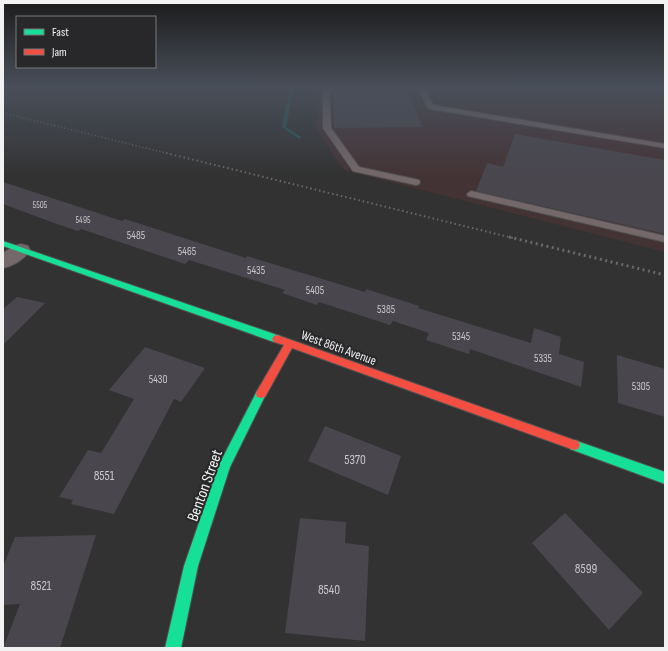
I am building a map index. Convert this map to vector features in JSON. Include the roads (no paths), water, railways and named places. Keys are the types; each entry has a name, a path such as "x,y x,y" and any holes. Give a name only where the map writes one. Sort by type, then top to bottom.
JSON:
{"street":[{"name":"West 86th Avenue","path":"3,243 290,343 665,478"},
{"path":"3,262 21,250"},
{"name":"Benton Street","path":"172,648 191,566 225,465 248,418 290,343"}],"lane":[{"path":"327,117 327,128 356,169 416,182"},
{"path":"493,117 665,146"},
{"path":"471,194 665,239"}],"waterway":[{"path":"286,117 284,127 299,138"}],"railway":[{"path":"21,117 170,154"},
{"path":"166,153 513,238"},
{"path":"509,237 665,275"}]}
